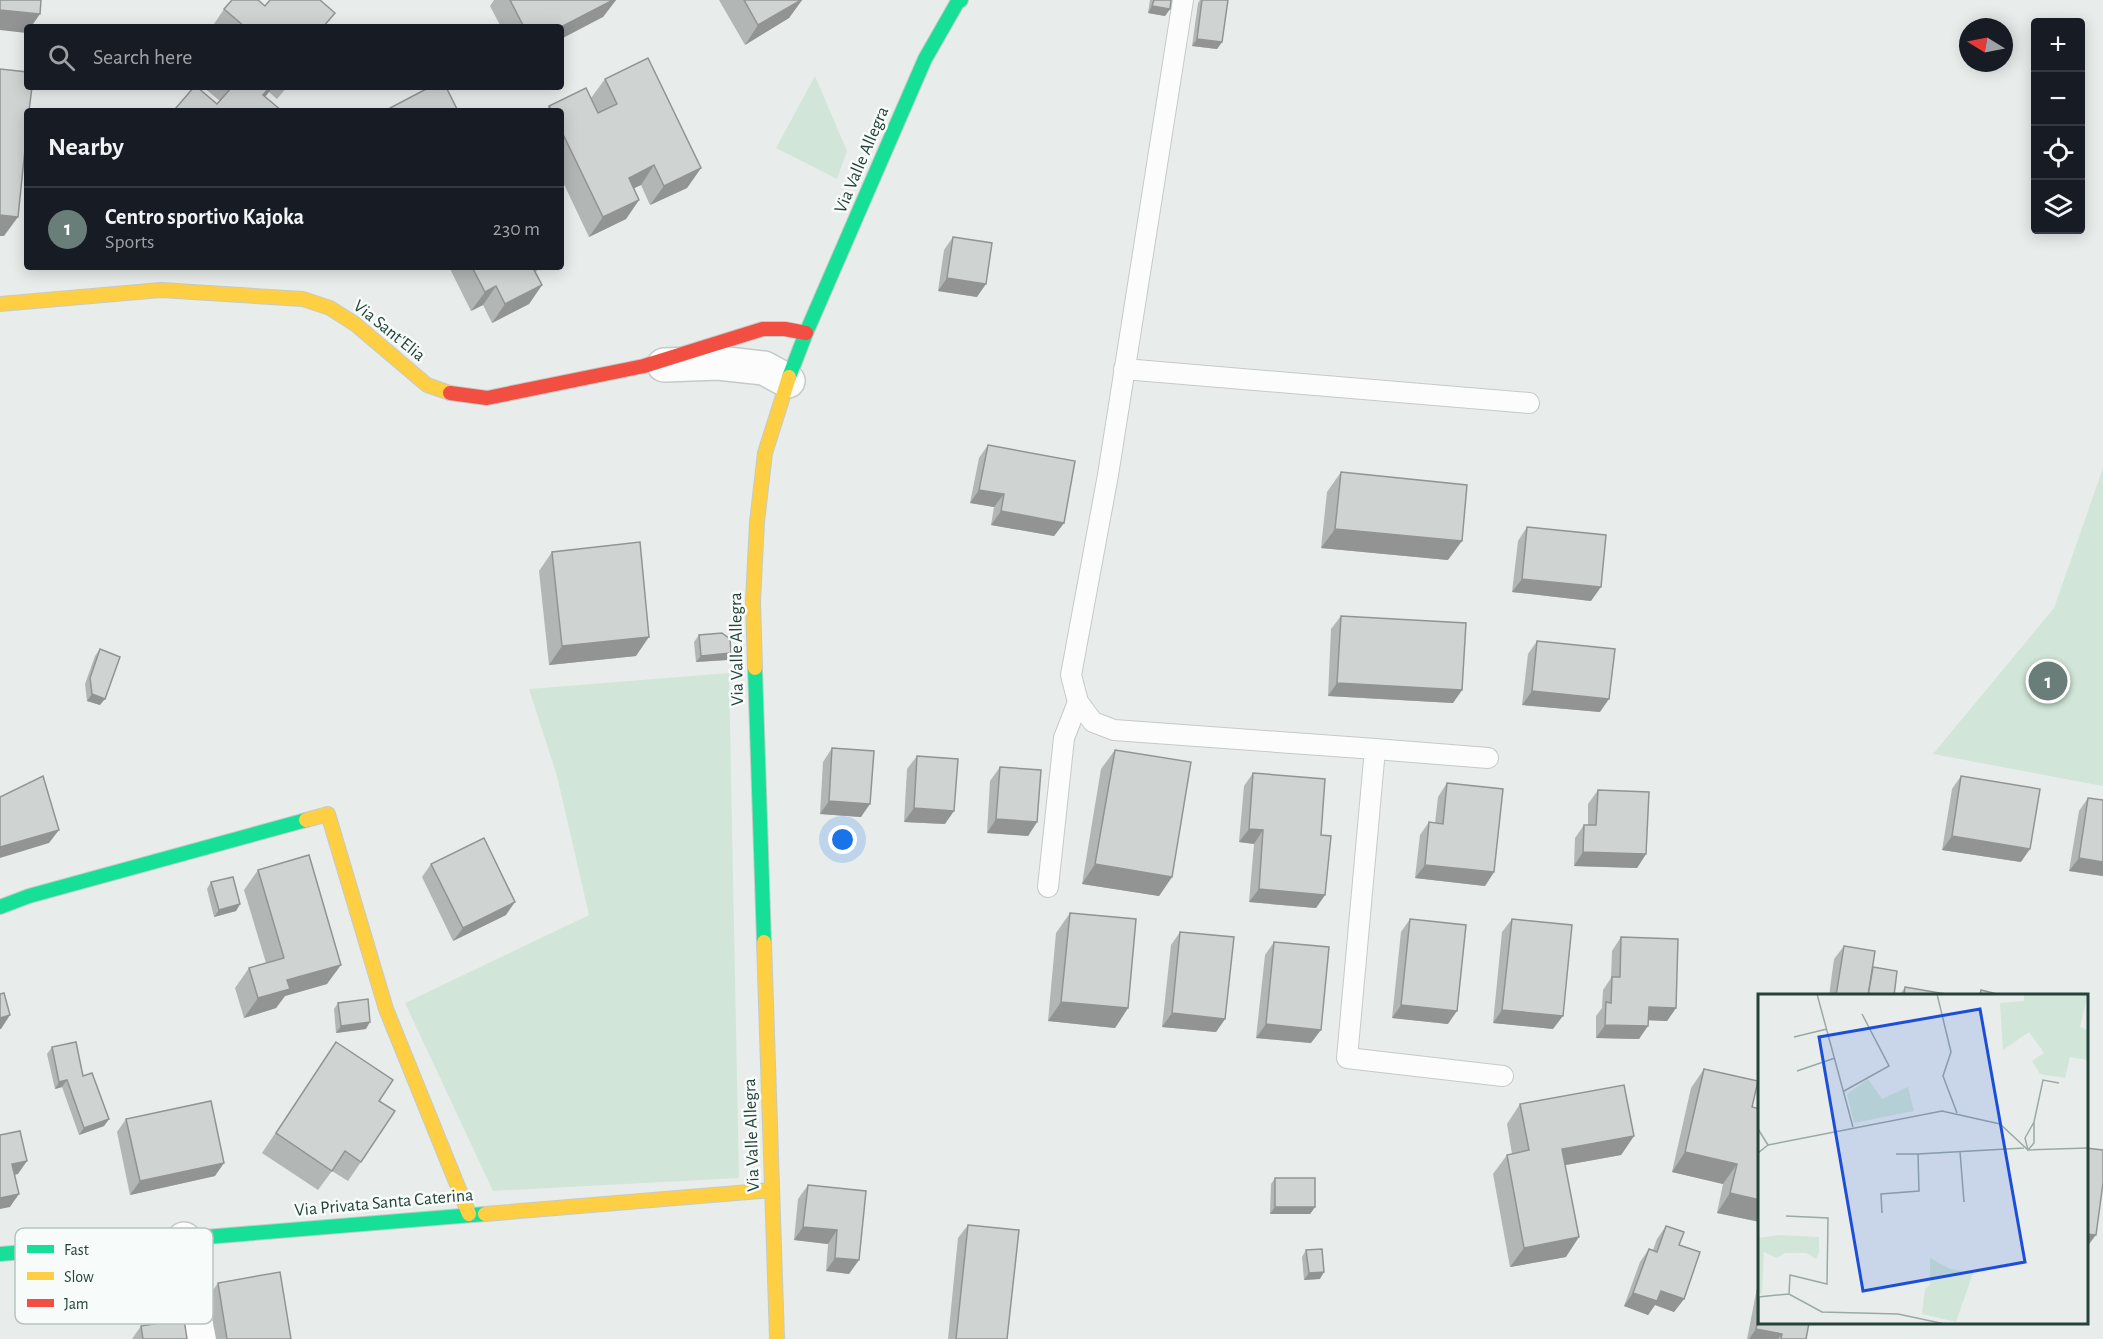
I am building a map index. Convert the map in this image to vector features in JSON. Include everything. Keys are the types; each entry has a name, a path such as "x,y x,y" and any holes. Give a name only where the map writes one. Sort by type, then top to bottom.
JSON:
{"street":[{"name":"Via Valle Allegra","path":"777,1339 753,601 757,522 765,453 806,333 925,59 957,3 962,0"},
{"name":"Via Sant'Elia","path":"0,304 162,290 303,299 330,308 356,324 428,385 454,395 487,398 644,366 763,329 785,329 806,333"},
{"path":"644,366 718,363 741,365 764,368 788,381"},
{"path":"0,907 28,896 328,814 386,1009 469,1214"},
{"name":"Via Privata Santa Caterina","path":"213,1236 772,1190"},
{"name":"Via Privata Santa Caterina","path":"0,1254 15,1253"},
{"path":"198,1324 201,1339"}],"lane":[{"path":"1183,0 1108,475 1071,675 1078,702 1093,722 1114,730 1488,758"},
{"path":"1124,369 1529,403"},
{"path":"1048,887 1064,738 1078,702"},
{"path":"1375,749 1347,1058 1503,1076"}],"green space":[{"path":"815,76 847,151 837,179 776,148"},
{"path":"2103,468 2103,786 1933,754 2054,608"},
{"path":"729,673 739,1178 493,1191 405,1003 589,915 557,776 529,689"}],"building":[{"path":"0,0 41,0 40,14 0,10"},
{"path":"232,0 258,0 265,6 270,0 320,0 335,13 326,24 242,24 224,9"},
{"path":"510,0 613,0 564,25 522,24"},
{"path":"744,0 801,0 758,25"},
{"path":"1154,0 1171,0 1170,9 1152,6"},
{"path":"1202,0 1228,0 1222,42 1197,39"},
{"path":"648,58 701,168 664,186 654,165 629,178 639,200 603,217 564,136 564,108 550,108 549,106 586,88 598,113 617,104 605,79"},
{"path":"0,69 24,72 24,90 32,90 29,108 24,108 24,159 18,217 0,215"},
{"path":"191,90 201,90 217,104 229,90 267,90 263,95 278,108 176,108"},
{"path":"424,90 448,90 456,108 390,108"},
{"path":"953,237 992,243 986,284 947,278"},
{"path":"474,270 534,270 542,285 505,304 496,286 485,292"},
{"path":"988,445 1075,461 1064,523 1001,511 1004,494 979,490"},
{"path":"1341,472 1467,485 1462,541 1335,529"},
{"path":"1527,527 1606,535 1601,587 1522,579"},
{"path":"640,542 649,637 562,646 552,552"},
{"path":"1341,616 1466,623 1462,690 1337,683"},
{"path":"722,633 730,639 731,653 701,656 699,635"},
{"path":"1537,641 1615,649 1609,699 1532,691"},
{"path":"100,649 120,657 105,699 92,694 90,678"},
{"path":"832,748 874,751 870,804 829,801"},
{"path":"1115,750 1191,762 1172,877 1095,864"},
{"path":"917,756 958,759 954,811 914,808"},
{"path":"1000,767 1041,770 1037,822 996,819"},
{"path":"1253,773 1325,779 1321,835 1331,836 1325,895 1259,889 1263,830 1249,829"},
{"path":"43,776 59,830 0,847 0,797"},
{"path":"1961,776 2040,789 2030,849 1952,836"},
{"path":"1447,783 1503,789 1494,872 1425,865 1429,822 1443,824"},
{"path":"1598,790 1649,792 1646,854 1583,852 1584,825 1596,825"},
{"path":"2088,798 2103,800 2103,862 2079,858"},
{"path":"484,838 515,902 463,928 431,864"},
{"path":"309,855 341,965 287,980 290,989 258,998 249,968 284,958 258,870"},
{"path":"233,877 240,904 219,910 211,882"},
{"path":"1070,913 1136,919 1128,1008 1061,1002"},
{"path":"1410,919 1466,925 1457,1011 1401,1005"},
{"path":"1512,919 1572,925 1563,1016 1502,1010"},
{"path":"1180,932 1234,937 1225,1019 1172,1013"},
{"path":"1621,937 1678,939 1676,1008 1649,1007 1648,1026 1605,1025 1606,1002 1611,1003 1612,977 1620,977"},
{"path":"1274,942 1329,947 1321,1030 1266,1024"},
{"path":"1844,946 1875,951 1868,994 1836,994"},
{"path":"1873,967 1897,971 1894,994 1868,994"},
{"path":"1905,987 1945,994 1904,994"},
{"path":"1981,990 1997,994 1980,994"},
{"path":"4,993 10,1015 0,1018 0,994"},
{"path":"368,999 370,1022 341,1026 338,1003"},
{"path":"76,1042 83,1076 92,1073 109,1119 84,1128 67,1080 59,1082 52,1047"},
{"path":"336,1042 393,1080 379,1101 395,1111 361,1162 345,1151 332,1171 276,1133"},
{"path":"1704,1069 1758,1081 1752,1107 1758,1108 1758,1200 1730,1193 1737,1164 1685,1152"},
{"path":"1624,1085 1634,1136 1562,1149 1579,1237 1524,1248 1507,1155 1529,1150 1520,1104"},
{"path":"211,1101 224,1163 140,1181 126,1119"},
{"path":"20,1131 27,1161 12,1164 19,1194 0,1198 0,1135"},
{"path":"2088,1148 2103,1150 2103,1183 2096,1235 2088,1234"},
{"path":"1275,1178 1315,1178 1315,1207 1275,1207"},
{"path":"808,1185 866,1191 859,1260 835,1258 837,1230 803,1227"},
{"path":"968,1225 1019,1230 1007,1339 956,1339"},
{"path":"1666,1226 1684,1232 1679,1245 1700,1252 1684,1299 1661,1291 1657,1301 1633,1293 1649,1249 1657,1252"},
{"path":"1322,1249 1324,1272 1309,1273 1306,1250"},
{"path":"280,1272 291,1339 227,1339 218,1283"},
{"path":"1758,1320 1758,1324 1809,1324 1806,1339 1781,1339 1782,1334 1756,1329"},
{"path":"185,1324 187,1339 143,1339 141,1326"}],"traffic: fast":[{"path":"789,377 925,59 957,3 961,0"},
{"path":"755,668 764,942"},
{"path":"0,907 29,896 306,820"},
{"path":"213,1236 485,1214"},
{"path":"0,1254 15,1253"}],"traffic: slow":[{"path":"0,304 161,290 303,299 330,308 355,324 427,385 450,393"},
{"path":"755,668 753,601 757,522 765,453 789,377"},
{"path":"306,820 328,814 386,1009 469,1214"},
{"path":"764,942 777,1339"},
{"path":"485,1214 772,1190"}],"traffic: jam":[{"path":"450,393 487,398 644,366 763,329 785,329 806,333"}],"place":[{"name":"Centro sportivo Kajoka","path":"2048,681"}]}
